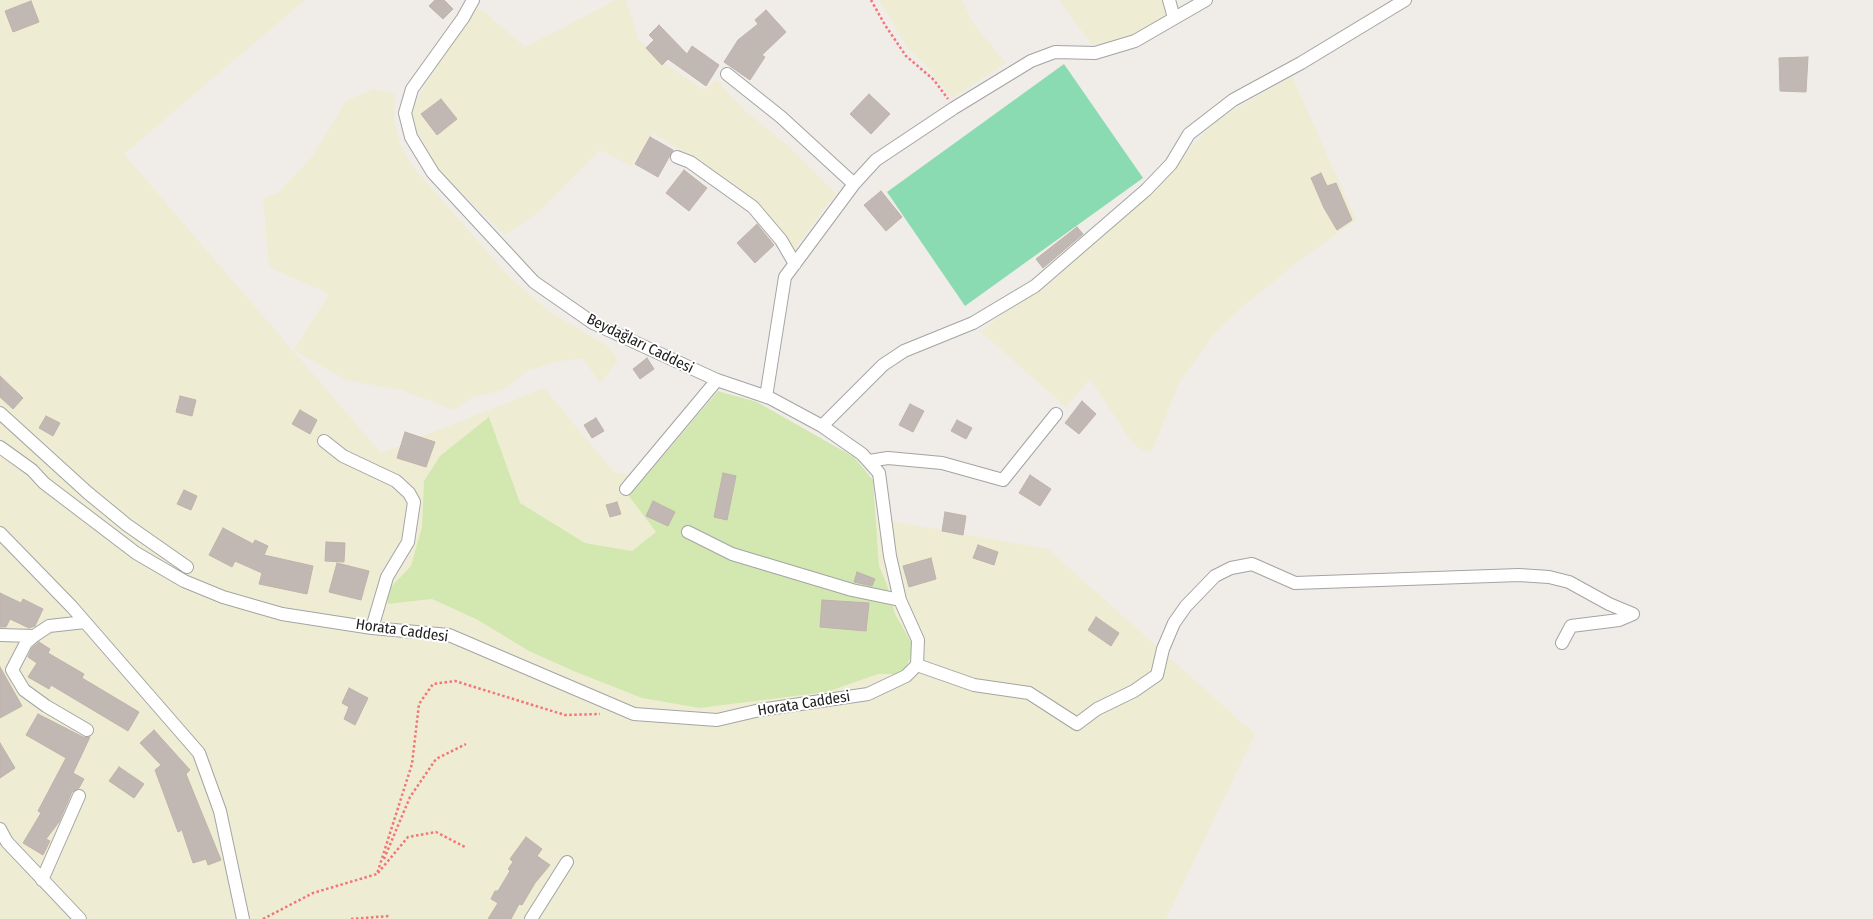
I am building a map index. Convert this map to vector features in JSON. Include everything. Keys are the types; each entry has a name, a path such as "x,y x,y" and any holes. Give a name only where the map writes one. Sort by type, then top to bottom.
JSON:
{"street":[{"name":"Beydağları Caddesi","path":"472,0 463,18 412,89 405,113 410,137 433,173 534,282 593,323 717,380 766,397 822,426 869,461 879,473 890,556 900,600 918,640 917,664"},
{"path":"1169,0 1174,18"},
{"path":"766,397 785,277 854,184 876,160 954,108 1031,61 1055,52 1096,53 1135,41 1206,0"},
{"path":"822,426 883,365 897,356 972,323 1035,286 1146,190 1171,164 1189,134 1233,100 1309,58 1405,0"},
{"path":"727,74 781,116 854,184"},
{"path":"677,157 690,162 753,207 781,240 795,264"},
{"path":"626,489 717,380"},
{"path":"0,413 88,493 127,525 187,567"},
{"path":"869,461 888,458 942,463 1003,480 1056,414"},
{"path":"324,441 343,456 396,481 409,493 414,502 408,542 386,577 372,628"},
{"name":"Horata Caddesi","path":"0,447 32,470 44,482 136,553 184,581 223,597 282,614 372,628 448,635 634,714 717,720 760,710 868,694 906,676 917,664"},
{"path":"0,532 85,622 199,753 220,811 242,919"},
{"path":"688,532 732,554 852,590 900,600"},
{"path":"917,664 974,685 1028,693 1077,724 1103,706 1134,691 1157,675 1163,649 1174,624 1186,606 1215,576 1231,568 1252,564 1295,583 1519,575 1549,577 1569,582 1609,604 1633,614 1619,620 1571,626 1562,643"},
{"path":"85,622 49,626 26,643 12,670 24,690 46,706 87,730"},
{"path":"0,635 34,636"},
{"path":"42,880 80,796"},
{"path":"0,829 7,842 80,919"},
{"path":"530,919 567,862"}],"path":[{"path":"871,0 906,56 934,80 954,108"},
{"path":"377,874 412,764 419,704 433,684 455,681 564,715 604,714"},
{"path":"377,874 410,797 436,759 466,744"},
{"path":"263,919 313,893 377,874 408,837 436,832 465,847"},
{"path":"351,919 389,916"}],"green space":[{"path":"0,0 305,0 124,154 381,453 544,388 614,472 1048,549 1255,734 1166,919 0,919"},
{"path":"616,0 626,0 639,40 671,68 704,90 717,80 742,108 794,151 836,193 794,250 693,158 653,133 631,166 600,150 539,212 505,235 440,173 415,128 411,111 431,74 478,7 525,47"},
{"path":"879,0 962,0 973,23 1006,63 952,98 923,62 909,50"},
{"path":"1059,0 1164,0 1168,15 1152,26 1120,40 1092,45"},
{"path":"1064,64 1143,178 965,306 887,192"},
{"path":"1292,76 1356,220 1296,263 1241,308 1214,334 1179,383 1152,452 1141,450 1131,441 1090,379 1066,407 981,332 1173,169 1187,151 1218,119"},
{"path":"374,89 395,93 394,120 400,143 410,163 508,276 550,312 609,347 618,361 600,383 582,358 555,362 527,371 504,390 473,397 454,410 401,390 346,380 294,350 329,294 269,267 263,199 279,192 311,158 347,100"},
{"path":"718,391 757,402 854,457 873,480 879,566 887,585 895,614 911,642 911,656 906,667 895,674 878,674 827,692 699,708 642,698 576,672 529,651 478,620 432,599 388,604 386,592 411,566 422,527 424,481 440,456 489,417 520,503 585,543 632,551 656,532 629,496"}],"building":[{"path":"435,0 444,0 453,9 443,19 429,6"},
{"path":"31,1 39,22 13,32 5,11"},
{"path":"766,10 786,32 762,55 765,57 750,80 724,62 738,40 758,24 755,20"},
{"path":"659,25 687,54 692,46 719,65 706,86 668,59 662,65 646,48 654,40 649,35"},
{"path":"1808,57 1806,92 1780,91 1779,58"},
{"path":"869,94 890,114 871,134 850,114"},
{"path":"441,99 457,119 437,135 421,114"},
{"path":"650,137 673,150 658,177 635,164"},
{"path":"684,170 707,188 689,211 666,193"},
{"path":"1321,173 1327,186 1336,183 1352,220 1337,230 1324,208 1311,178"},
{"path":"881,191 902,217 886,231 864,205"},
{"path":"757,224 774,245 755,263 737,243"},
{"path":"1077,227 1083,234 1043,268 1036,259"},
{"path":"647,358 654,369 640,379 633,369"},
{"path":"0,376 23,398 13,409 0,397"},
{"path":"180,396 196,400 192,416 176,412"},
{"path":"1082,401 1096,414 1079,434 1065,423"},
{"path":"910,404 924,411 913,432 899,425"},
{"path":"300,410 317,420 310,434 292,424"},
{"path":"46,416 60,423 53,436 39,428"},
{"path":"596,418 604,431 592,438 584,425"},
{"path":"957,420 972,428 966,439 951,431"},
{"path":"405,432 435,442 426,467 397,458"},
{"path":"723,473 736,476 727,520 714,517"},
{"path":"1030,475 1051,489 1040,506 1019,493"},
{"path":"184,490 197,496 191,510 177,504"},
{"path":"653,501 675,512 668,526 646,516"},
{"path":"617,502 621,514 610,517 606,505"},
{"path":"945,512 966,516 963,535 942,531"},
{"path":"223,528 253,544 255,540 268,546 264,555 313,566 307,594 259,584 262,573 235,561 232,567 209,555"},
{"path":"326,542 345,543 344,562 325,561"},
{"path":"978,545 998,552 994,565 973,558"},
{"path":"931,558 936,579 909,587 903,566"},
{"path":"337,563 369,571 361,600 329,592"},
{"path":"857,572 875,579 872,586 854,582"},
{"path":"0,593 21,603 23,599 43,609 35,626 29,628 10,619 6,627 0,627"},
{"path":"822,600 869,603 866,631 820,627"},
{"path":"1096,617 1119,633 1111,646 1088,630"},
{"path":"39,642 50,649 48,653 84,674 82,678 139,712 128,731 51,685 49,689 28,677 37,663 28,657 32,648"},
{"path":"0,667 22,706 0,718"},
{"path":"349,688 368,698 355,725 344,719 349,707 342,703"},
{"path":"38,714 83,737 90,737 73,773 84,779 79,788 72,792 59,822 46,839 50,841 43,855 23,843 41,813 38,811 66,758 26,735"},
{"path":"154,730 190,770 186,774 221,860 208,865 206,859 193,863 182,830 178,832 155,770 161,765 140,743"},
{"path":"0,743 15,768 0,778"},
{"path":"119,767 144,784 134,798 109,781"},
{"path":"526,837 542,849 537,856 550,865 535,883 522,905 519,904 511,919 488,919 498,903 491,899 510,871 508,869 513,862 510,859"}]}
